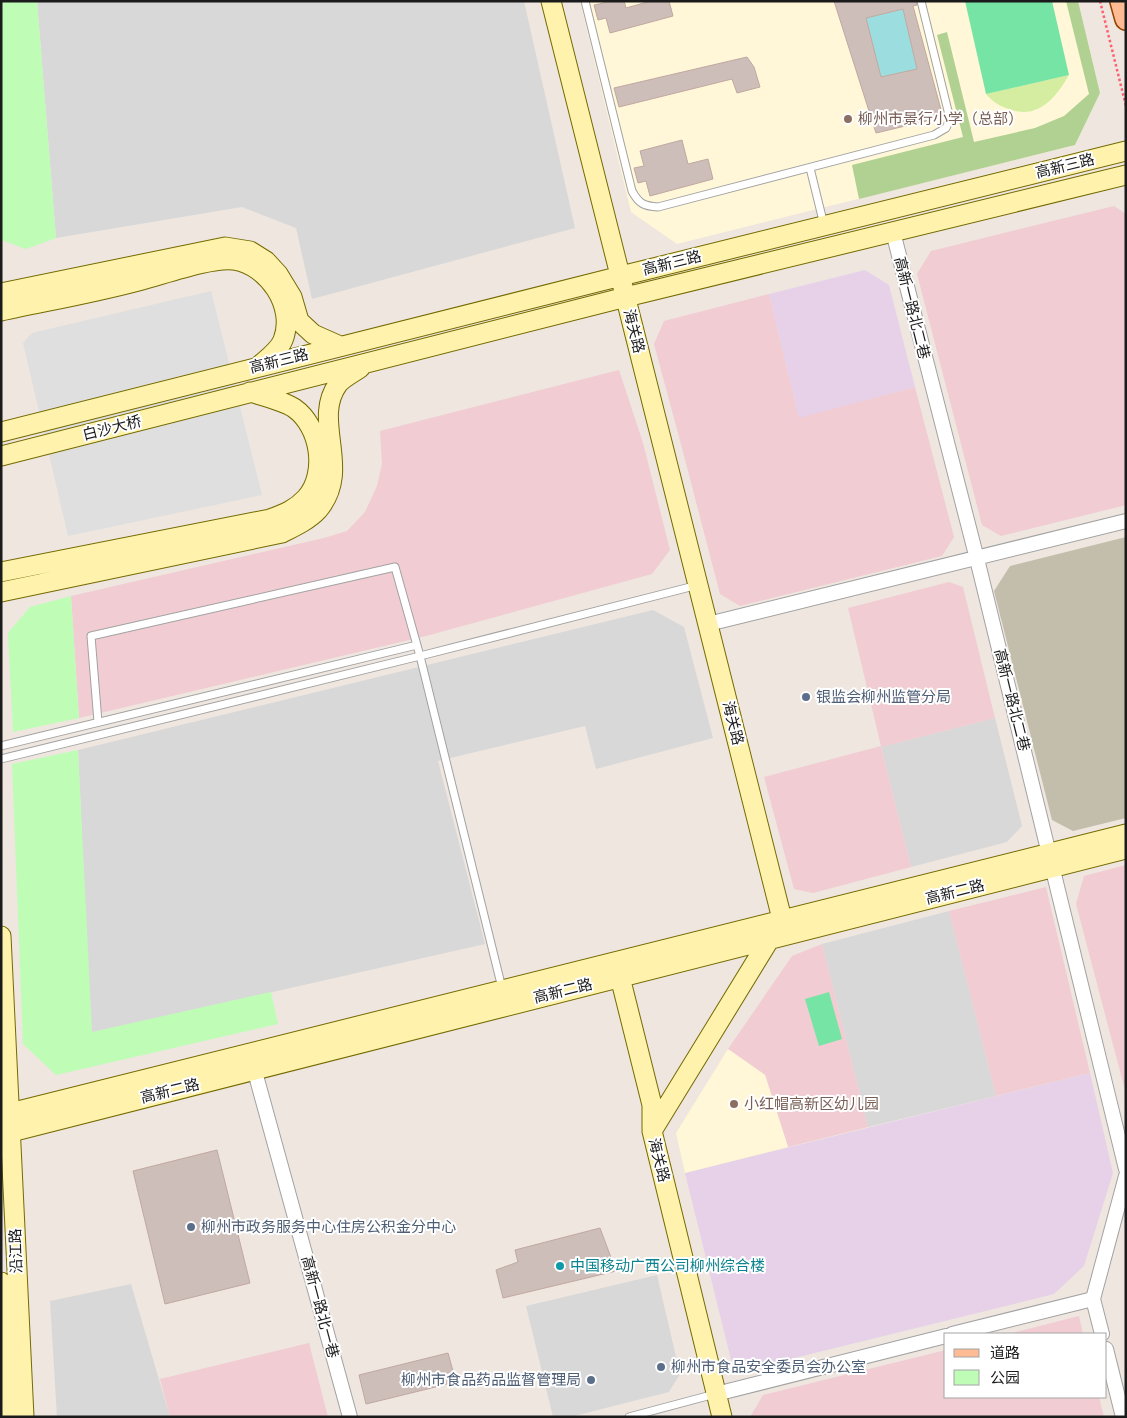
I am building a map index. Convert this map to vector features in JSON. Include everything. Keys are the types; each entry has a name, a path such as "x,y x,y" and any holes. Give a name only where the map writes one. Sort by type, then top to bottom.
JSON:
{"main road":[{"path":"1121,1 1126,19"},
{"name":"海关路","path":"552,2 782,920 768,939 652,1131 722,1417"},
{"name":"高新三路","path":"219,376 1126,151"},
{"name":"高新三路","path":"223,399 626,297 1126,175"},
{"path":"1,293 225,247 250,251 266,261 278,274 292,297 299,321 313,334 340,346"},
{"path":"1,312 136,282 210,262 234,260 254,266 267,277 282,298 286,329 282,342 271,356 259,366"},
{"path":"1,592 282,533 297,525 318,510 326,497 333,475 334,458 328,420 329,400 339,383 368,362"},
{"name":"白沙大桥","path":"1,432 219,376"},
{"path":"1,572 270,519 290,512 307,497 318,474 315,437 308,421 293,407 250,392"},
{"name":"白沙大桥","path":"1,456 223,399"},
{"name":"高新二路","path":"505,998 615,978 768,939 1051,860 1126,834"},
{"name":"高新二路","path":"6,1122 505,998 782,920 1051,860 1126,849"},
{"name":"沿江路","path":"1,936 6,1122 24,1417"},
{"path":"615,978 652,1105 652,1131"},
{"name":"沿江路","path":"1,1282 8,1417"}],"street":[{"name":"高新一路北二巷","path":"893,232 977,559 1126,1169"},
{"path":"708,624 1126,521"},
{"name":"高新一路北一巷","path":"252,1061 350,1417"},
{"path":"1102,1333 1093,1299 1126,1176"},
{"path":"956,1333 1093,1299"},
{"path":"716,1394 944,1337"},
{"path":"1107,1353 1123,1417"}],"lane":[{"path":"585,1 632,191 638,202 646,207 658,207 934,136 946,128 950,118 921,1"},
{"path":"810,168 824,225"},
{"path":"98,722 91,636 395,567 420,656 505,998"},
{"path":"1,758 420,656 698,585"},
{"path":"1,746 417,645"},
{"path":"630,1417 716,1394"}],"path":[{"path":"1100,1 1126,106"}],"shaded area":[{"path":"37,1 524,1 575,228 312,299 296,228 242,207 56,238"},
{"name":"柳州市景行小学（总部）","path":"580,1 1078,1 1100,93 1075,145 677,244 631,212"},
{"path":"1114,206 1126,214 1126,505 1001,536 982,525 917,274 931,251"},
{"path":"865,270 889,285 915,387 799,418 769,294"},
{"path":"211,291 262,495 68,536 23,343 32,333"},
{"path":"769,294 799,417 915,387 954,537 942,556 740,606 720,594 654,344 664,321"},
{"path":"619,370 643,443 670,550 652,574 426,636 79,718 71,596 324,538 347,531 365,512 377,486 382,464 380,431"},
{"path":"1126,537 1126,818 1073,831 1052,820 994,591 1010,566"},
{"path":"949,582 963,587 995,718 881,747 911,867 813,893 794,889 764,777 881,746 848,608"},
{"path":"653,610 684,627 713,738 596,769 585,726 438,761 485,944 91,1033 78,750"},
{"path":"995,718 1022,826 1007,842 911,867 881,747"},
{"path":"1126,865 1126,1094 1076,904 1084,876"},
{"path":"1046,887 1090,1073 996,1096 949,911"},
{"path":"949,911 996,1096 868,1127 822,944"},
{"path":"822,944 868,1127 788,1147 765,1075 728,1049 792,956"},
{"name":"小红帽高新区幼儿园","path":"728,1049 765,1075 788,1147 685,1173 676,1133"},
{"path":"1090,1073 1113,1173 1084,1266 1054,1294 746,1370 731,1360 685,1173"},
{"path":"657,1275 680,1374 669,1392 570,1417 553,1417 526,1306"},
{"path":"131,1284 170,1417 57,1417 50,1301"},
{"path":"1079,1316 1083,1333 1012,1333"},
{"path":"309,1343 328,1417 170,1417 160,1379"},
{"path":"944,1350 944,1398 1099,1398 1104,1417 750,1417 763,1395"}],"green space":[{"path":"1,1 37,1 56,238 26,249 1,240"},
{"path":"965,1 1052,1 1069,75 986,94"},
{"path":"1066,1 1078,1 1100,93 1075,145 859,199 852,165 963,137 937,35 947,32 974,142 1035,128 1064,116 1089,94"},
{"path":"1069,75 1053,98 1046,104 1031,111 1022,112 1004,108 986,94"},
{"path":"71,596 79,718 13,732 8,633 30,607"},
{"path":"78,750 92,1032 271,992 278,1024 56,1075 23,1044 12,764"},
{"path":"829,992 842,1039 819,1046 805,999"}],"water":[{"path":"903,9 917,69 881,77 866,18"}],"building":[{"path":"604,1 624,1 626,8 651,1 669,1 673,16 610,33 606,18 598,20 594,5 604,3"},
{"path":"834,1 916,1 917,5 913,6 943,117 876,133","holes":["903,9 917,69 881,77 866,18"]},
{"path":"747,57 754,67 760,87 737,93 732,79 619,107 614,88"},
{"path":"682,140 688,164 708,159 713,179 650,196 646,181 638,183 634,168 644,166 640,151"},
{"name":"柳州市政务服务中心住房公积金分中心","path":"217,1150 250,1283 165,1304 133,1171"},
{"name":"中国移动广西公司柳州综合楼","path":"600,1228 616,1271 503,1298 496,1270 518,1262 515,1250"},
{"path":"448,1353 456,1382 366,1404 359,1375"}],"place":[{"name":"柳州市景行小学（总部）","path":"848,119"},
{"name":"银监会柳州监管分局","path":"806,697"},
{"name":"小红帽高新区幼儿园","path":"734,1104"},
{"name":"柳州市政务服务中心住房公积金分中心","path":"191,1227"},
{"name":"中国移动广西公司柳州综合楼","path":"560,1266"},
{"name":"柳州市食品安全委员会办公室","path":"661,1367"},
{"name":"柳州市食品药品监督管理局","path":"591,1380"}]}
